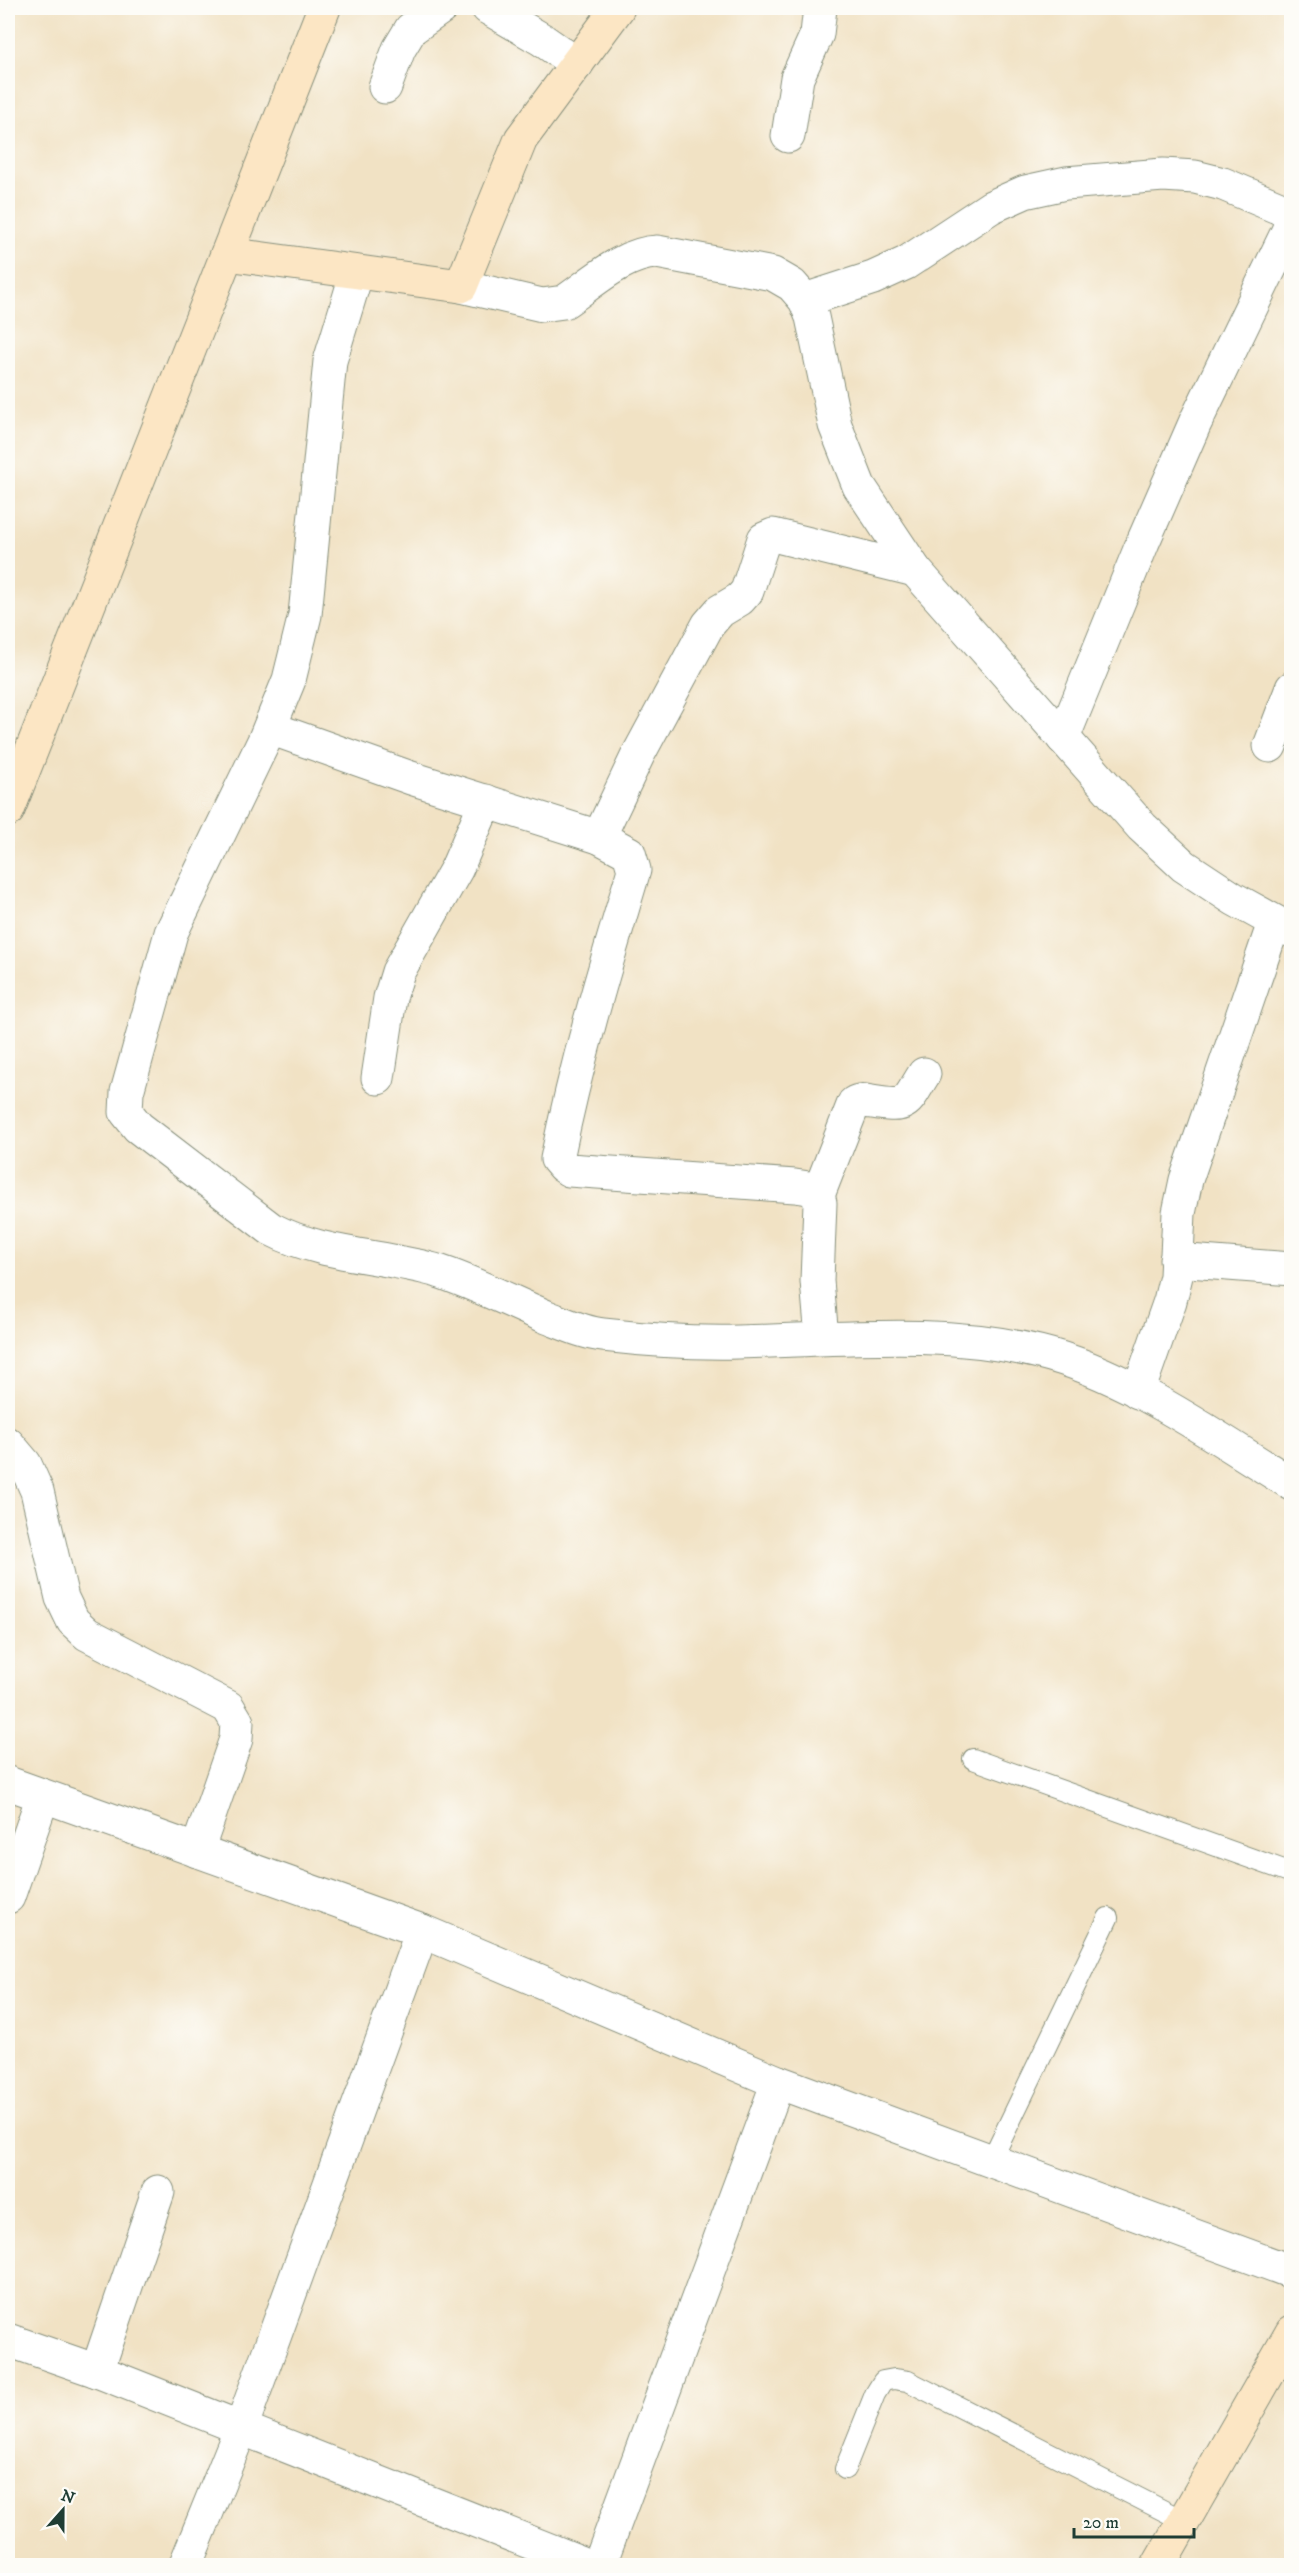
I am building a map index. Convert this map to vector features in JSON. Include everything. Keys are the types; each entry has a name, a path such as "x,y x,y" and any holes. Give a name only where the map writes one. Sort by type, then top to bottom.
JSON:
{"main road":[{"path":"8,810 324,8"},
{"path":"227,254 461,286 521,139 618,8"},
{"path":"1158,2565 1292,2332"}],"street":[{"path":"386,87 399,49 411,28 441,8"},
{"path":"488,8 541,39 577,64"},
{"path":"788,136 797,78 817,34 820,8"},
{"path":"805,300 873,279 906,263 992,207 1025,192 1066,183 1163,176 1195,177 1223,184 1282,208 1290,216 1288,229 1196,423 1148,532 1064,738"},
{"path":"461,286 542,305 554,305 564,302 631,257 657,252 773,274 792,285 805,300 812,317 835,425 859,486 915,570 1142,827 1184,866 1283,927 1186,1180 1179,1213 1176,1260 1170,1300 1137,1392"},
{"path":"357,272 330,361 305,615 289,680 270,728 171,933 127,1092 126,1112 138,1127 271,1229 291,1239 437,1271 572,1328 600,1335 736,1342 915,1336 965,1339 1041,1352 1099,1373 1162,1404 1292,1484"},
{"path":"599,837 638,756 708,625 720,611 740,599 747,591 764,539 773,535 915,570"},
{"path":"1270,746 1292,688"},
{"path":"270,728 599,837 629,853 634,870 575,1070 557,1159 559,1163 569,1170 795,1186 808,1188 819,1195"},
{"path":"378,1078 390,998 398,972 457,868 486,801"},
{"path":"822,1338 817,1281 819,1195 854,1103 860,1100 897,1106 904,1103 924,1074"},
{"path":"1176,1260 1292,1269"},
{"path":"8,1444 24,1464 37,1491 62,1598 73,1621 87,1634 228,1707 237,1722 236,1739 197,1851"},
{"path":"8,1783 422,1931 777,2082 1292,2272"},
{"path":"8,1897 43,1796"},
{"path":"185,2565 241,2428 422,1931"},
{"path":"599,2565 777,2082"},
{"path":"97,2371 158,2192"},
{"path":"8,2340 97,2371 590,2565"}],"lane":[{"path":"973,1760 1292,1873"},
{"path":"992,2161 1108,1918"},
{"path":"845,2469 874,2394 883,2381 894,2379 908,2381 1184,2521"}]}
